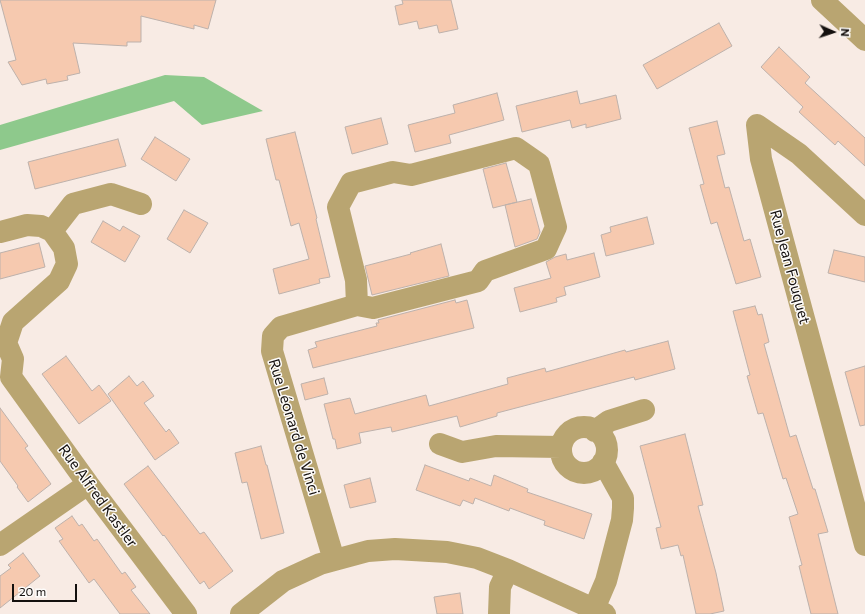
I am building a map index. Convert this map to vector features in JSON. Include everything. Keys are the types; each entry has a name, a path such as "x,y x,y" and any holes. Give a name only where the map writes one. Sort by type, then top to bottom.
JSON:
{"street":[{"path":"822,0 865,40"},
{"name":"Rue Jean Fouquet","path":"865,215 798,154 757,125 761,159 865,545"},
{"name":"Rue Léonard de Vinci","path":"334,560 272,351 273,336 281,327 357,305 372,308 478,281 485,271 546,249 556,227 539,164 516,148 411,175 393,172 351,183 338,208 356,280 357,305"},
{"path":"0,232 27,225 41,226 52,231 73,204 111,194 141,204"},
{"name":"Rue Alfred Kastler","path":"52,231 64,248 67,264 59,281 13,322 6,343 14,359 6,381 88,484 186,614"},
{"path":"595,431 609,421 644,410"},
{"path":"581,427 595,431 601,435 605,442 606,456 603,462 598,468 591,472 576,472 569,468 564,462 561,454 561,447 568,434 581,427"},
{"path":"440,444 462,452 496,446 561,447"},
{"path":"241,614 283,581 334,560 368,551 395,549 447,552 477,558 508,570 599,612 622,520 623,508 623,498 603,462"},
{"path":"0,545 88,484"},
{"path":"499,614 500,587 508,570"}],"green space":[{"path":"165,75 204,77 263,111 202,125 174,101 0,150 0,125"}],"building":[{"path":"0,0 216,0 208,29 194,25 194,29 141,16 141,42 127,42 127,46 73,43 80,73 67,76 68,80 47,84 46,79 22,85 8,62 16,60"},
{"path":"402,0 451,0 458,29 439,33 437,25 419,29 417,21 399,25 395,6 403,4"},
{"path":"719,23 732,46 657,89 643,65"},
{"path":"779,47 810,77 805,83 865,138 865,166 838,141 835,145 799,112 803,107 761,67"},
{"path":"577,91 580,104 616,95 621,119 586,128 586,124 572,128 570,120 522,132 516,106"},
{"path":"497,93 504,120 449,135 451,143 415,152 408,125 455,113 453,105"},
{"path":"381,118 388,144 352,154 345,127"},
{"path":"717,121 725,154 717,156 725,188 729,187 744,241 750,239 761,277 736,284 717,222 711,224 700,185 704,184 689,128"},
{"path":"295,132 317,218 330,277 319,279 320,283 279,294 273,269 309,259 299,223 291,226 279,180 276,180 266,139"},
{"path":"155,137 190,159 176,181 141,159"},
{"path":"118,139 126,166 35,189 28,162"},
{"path":"506,163 517,202 493,208 483,169"},
{"path":"531,199 540,232 537,239 515,247 505,205"},
{"path":"184,210 208,223 190,253 167,239"},
{"path":"647,217 654,244 606,256 601,235 611,232 610,227"},
{"path":"103,221 120,231 123,226 140,236 125,262 91,242"},
{"path":"39,243 45,267 0,279 0,253"},
{"path":"441,244 449,276 372,295 365,266 411,254 410,253"},
{"path":"834,250 865,257 865,282 828,273"},
{"path":"594,253 600,277 564,287 566,295 556,298 557,302 520,312 514,288 551,278 546,262 555,257 566,254 567,260"},
{"path":"455,300 456,303 467,300 474,328 313,368 308,350 317,347 315,342 377,326 376,323 379,323 378,320"},
{"path":"755,306 758,315 762,314 769,342 764,344 790,437 796,435 828,532 818,534 838,614 811,614 799,566 802,565 789,517 798,514 786,478 783,479 763,413 758,414 747,376 750,375 733,311"},
{"path":"668,341 675,369 635,380 634,377 497,413 497,416 460,427 457,416 392,432 391,427 359,433 361,443 337,449 324,404 350,398 355,414 426,395 429,406 508,384 507,378 545,368 546,372 625,350 626,352"},
{"path":"66,356 92,391 99,385 111,401 79,424 42,374"},
{"path":"865,366 865,425 860,426 845,372"},
{"path":"129,376 137,386 143,381 154,396 144,403 166,432 169,429 179,443 155,460 108,394"},
{"path":"324,378 328,394 305,400 301,384"},
{"path":"0,408 28,446 25,448 51,484 28,502 0,461"},
{"path":"685,434 703,505 698,506 716,573 724,611 710,614 696,614 683,555 681,556 678,545 661,549 656,528 661,527 640,446"},
{"path":"261,446 284,533 261,539 247,482 242,483 235,453"},
{"path":"425,465 469,481 470,478 491,486 494,475 528,489 527,492 592,514 584,539 544,525 545,521 510,508 509,511 475,498 473,504 463,500 460,506 416,490"},
{"path":"148,466 200,534 204,532 233,571 209,589 204,581 200,584 124,484"},
{"path":"370,478 376,502 350,508 344,485"},
{"path":"72,516 79,526 82,524 94,541 97,539 122,574 125,572 136,587 131,590 150,614 120,614 94,579 89,583 59,541 63,539 55,528"},
{"path":"23,553 40,576 0,608 0,576 11,568 8,565"},
{"path":"460,593 463,614 437,614 434,597"}]}
